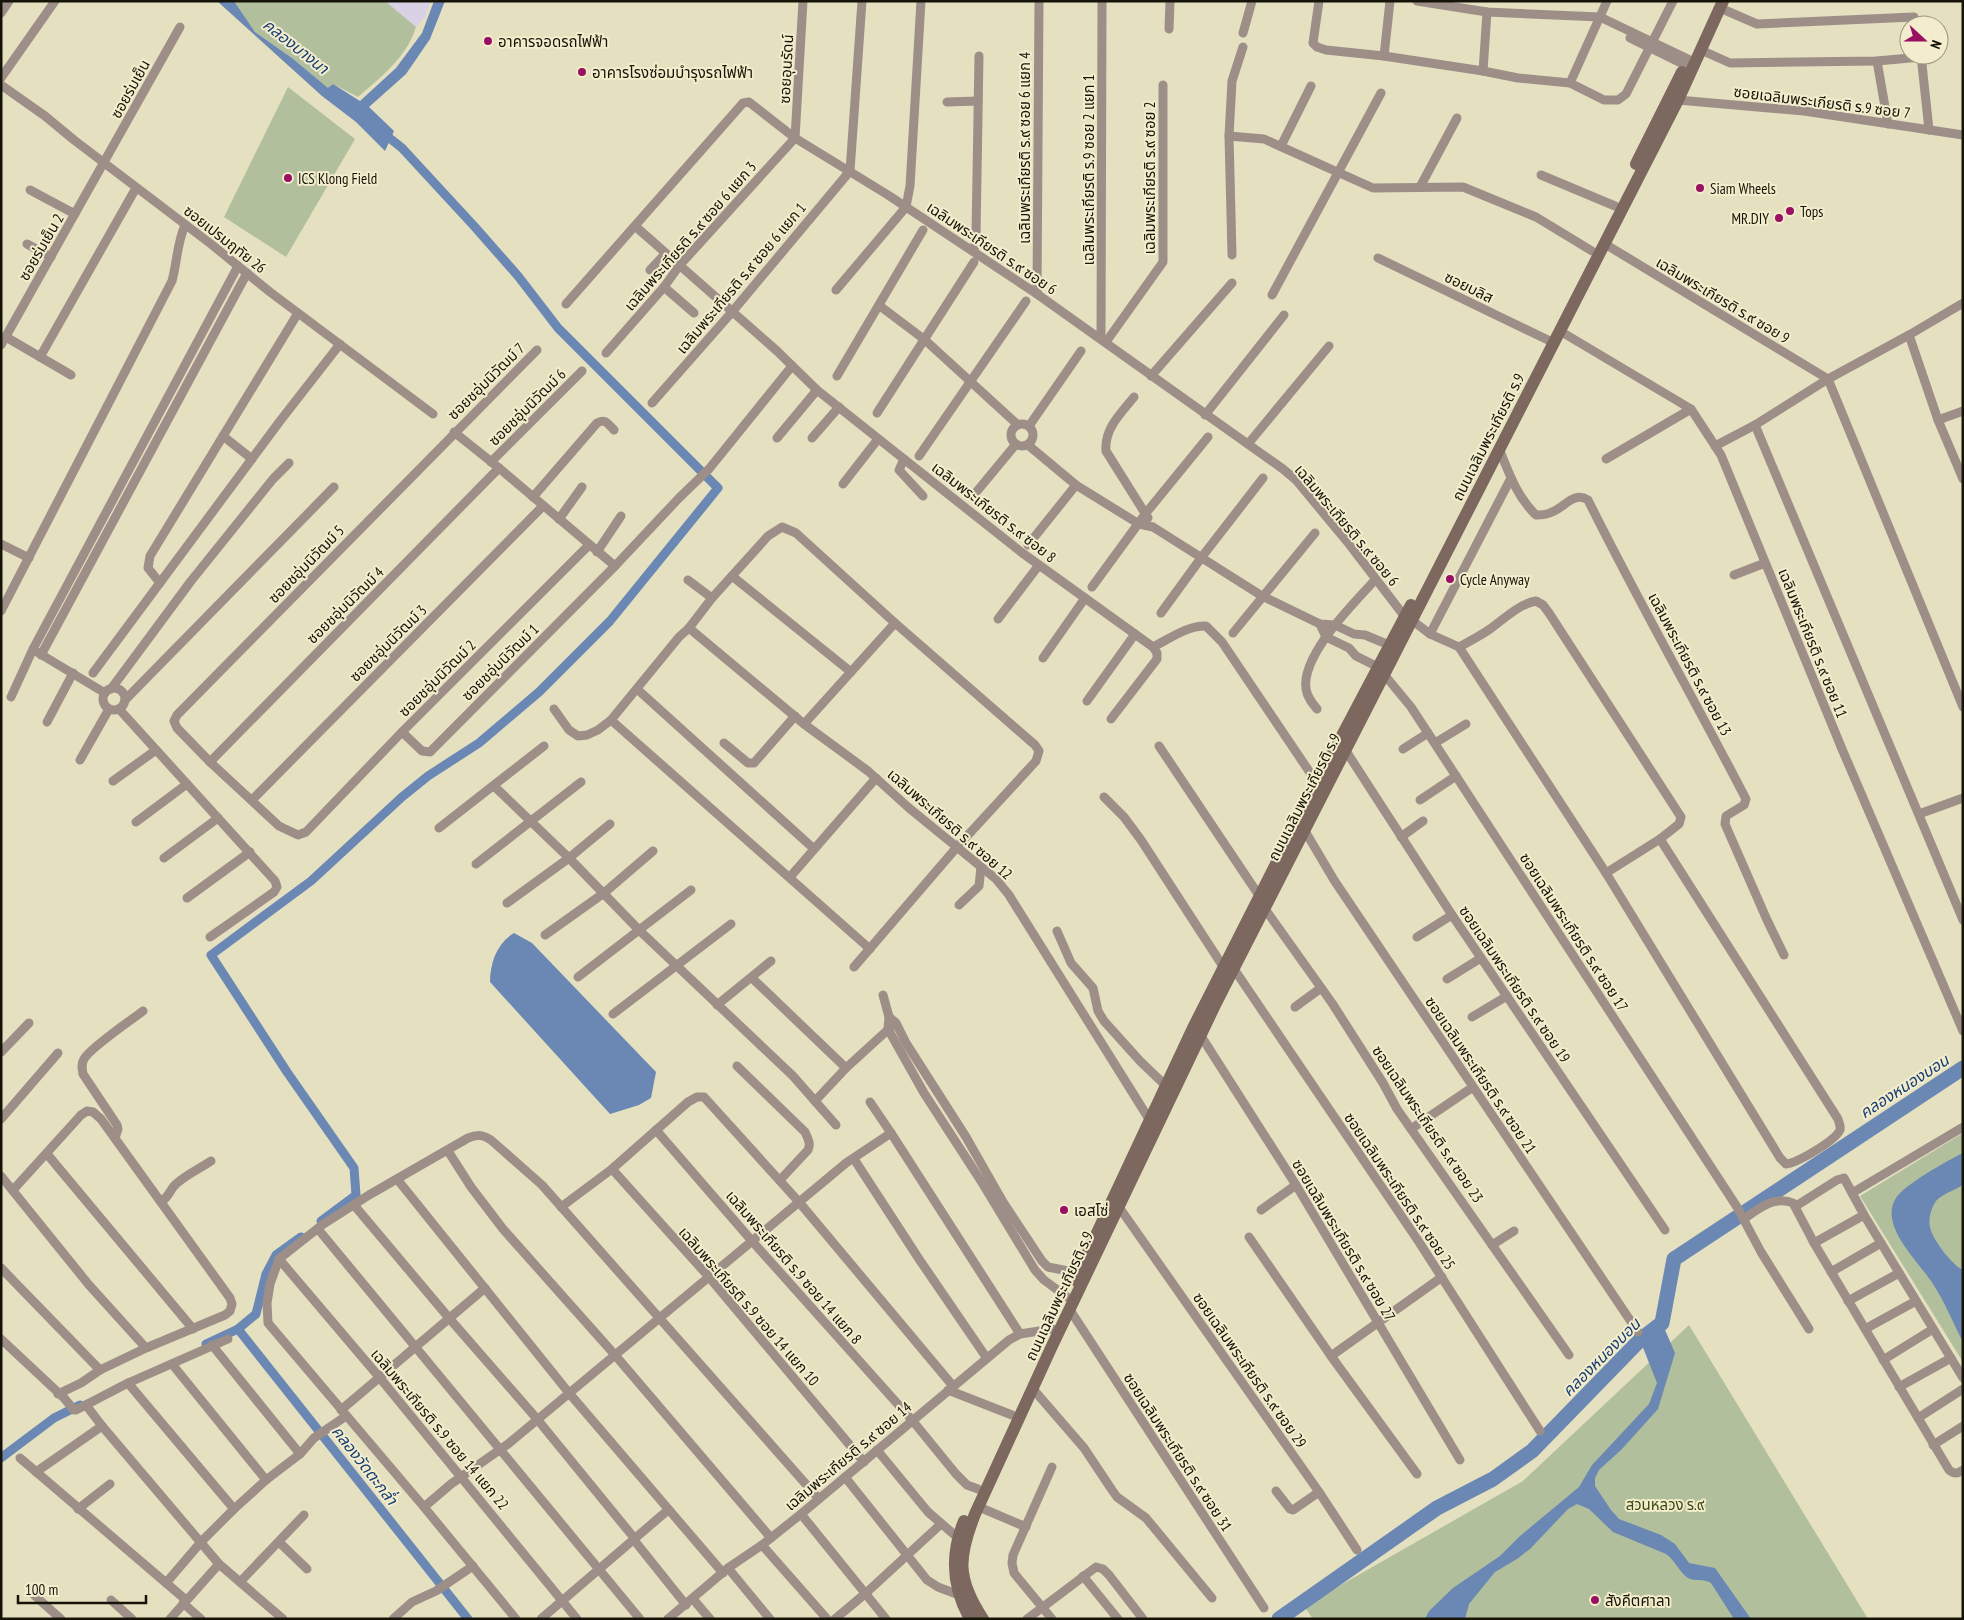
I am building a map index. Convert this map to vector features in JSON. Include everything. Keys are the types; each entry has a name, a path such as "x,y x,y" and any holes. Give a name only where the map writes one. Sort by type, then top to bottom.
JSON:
{"main road":[{"name":"ถนนเฉลิมพระเกียรติ ร.9","path":"1660,125 1678,100 1701,50 1719,4"},
{"name":"ถนนเฉลิมพระเกียรติ ร.9","path":"983,1619 973,1603 966,1584 962,1558 966,1537 979,1506 1201,1036 1260,897 1317,783 1382,671 1409,619 1645,156 1687,62 1719,4"},
{"name":"ถนนเฉลิมพระเกียรติ ร.9","path":"1547,347 1560,331 1615,206 1638,169"},
{"name":"ถนนเฉลิมพระเกียรติ ร.9","path":"970,1619 959,1595 954,1575 957,1538 978,1489 1165,1085 1229,969 1265,909 1346,751 1382,671 1389,645 1409,619 1500,451 1519,404"}],"street":[{"path":"1,13 9,1"},
{"path":"1,78 55,1"},
{"name":"ซอยอุนรัดน์","path":"796,138 803,1"},
{"path":"850,170 862,1"},
{"path":"836,290 906,207 910,186 921,1"},
{"name":"เฉลิมพระเกียรติ ร.๙ ซอย 6 แยก 4","path":"1037,294 1039,1"},
{"name":"เฉลิมพระเกียรติ ร.9 ซอย 2 แยก 1","path":"1102,1 1104,340"},
{"path":"1169,29 1170,1"},
{"path":"1244,33 1252,1"},
{"path":"1319,1 1313,43 1317,47 1326,50 1384,56 1518,78 1570,83 1604,100 1618,100 1626,94 1673,1"},
{"path":"1384,56 1390,1"},
{"path":"1417,1 1487,12 1597,19 1687,62"},
{"path":"1570,83 1597,19 1607,1"},
{"path":"1719,4 1757,24 1899,22"},
{"path":"1483,71 1487,12"},
{"name":"ซอยร่มเย็น","path":"104,164 180,27"},
{"path":"1232,255 1229,136 1232,81 1243,47"},
{"path":"1701,50 1730,63 1878,61 1899,59"},
{"path":"974,251 976,235 979,56"},
{"path":"1878,61 1888,124"},
{"path":"1922,65 1929,130"},
{"name":"ซอยเปรมฤทัย 26","path":"1,85 45,116 247,274 433,414"},
{"name":"เฉลิมพระเกียรติ ร.๙ ซอย 2","path":"1104,340 1163,262 1163,85"},
{"path":"1280,146 1311,86"},
{"path":"1272,295 1381,93"},
{"name":"ซอยเฉลิมพระเกียรติ ร.9 ซอย 7","path":"1678,100 1804,111 1963,135"},
{"name":"เฉลิมพระเกียรติ ร.๙ ซอย 6","path":"566,304 743,103 749,102 796,138 850,170 974,251 1104,340 1296,480 1375,580 1409,619 1430,634 1459,647"},
{"path":"947,102 978,102"},
{"path":"1420,186 1457,118"},
{"name":"เฉลิมพระเกียรติ ร.๙ ซอย 9","path":"1229,136 1264,139 1373,188 1463,187 1598,245 1828,379"},
{"name":"เฉลิมพระเกียรติ ร.๙ ซอย 6 แยก 3","path":"606,353 664,287 679,266 796,138"},
{"name":"ซอยร่มเย็น 2","path":"3,341 104,164"},
{"name":"เฉลิมพระเกียรติ ร.๙ ซอย 6 แยก 1","path":"652,403 732,312 850,170"},
{"path":"1541,175 1615,206"},
{"path":"40,357 136,188"},
{"path":"30,190 75,214"},
{"path":"1,611 172,281 177,262 180,237 185,225"},
{"name":"เฉลิมพระเกียรติ ร.๙ ซอย 8","path":"635,226 817,390 1039,565 1153,647"},
{"path":"837,376 880,306 923,230"},
{"path":"27,244 51,257"},
{"path":"650,270 665,254"},
{"name":"ซอยบลิส","path":"1378,258 1547,347"},
{"path":"877,413 974,262"},
{"path":"11,697 32,649 238,266"},
{"path":"41,655 247,274"},
{"path":"1151,376 1232,284"},
{"path":"664,287 694,313"},
{"path":"919,456 1026,301"},
{"path":"1714,446 1756,425 1828,379 1909,336 1963,303"},
{"path":"880,306 925,340 1018,425"},
{"path":"160,582 148,568 150,556 298,313"},
{"path":"1206,415 1284,315"},
{"name":"เฉลิมพระเกียรติ ร.๙ ซอย 11","path":"1560,331 1691,409 1721,455 1842,749 1963,1031"},
{"path":"203,332 212,338"},
{"path":"1909,336 1938,420 1963,479"},
{"path":"3,341 40,357 71,375"},
{"path":"93,673 340,344"},
{"path":"1248,444 1329,346"},
{"name":"ซอยชอุ่มนิวัฒม์ 7","path":"454,432 537,350"},
{"path":"1030,426 1081,351"},
{"path":"454,432 596,552 616,566 654,523 709,470 792,366"},
{"name":"ซอยชอุ่มนิวัฒม์ 6","path":"495,465 582,371"},
{"path":"1828,379 1963,706"},
{"path":"176,382 186,387"},
{"path":"778,438 817,390"},
{"path":"1134,397 1110,428 1105,440 1106,450 1153,527"},
{"path":"812,438 838,407"},
{"path":"1606,459 1691,409"},
{"path":"1938,420 1963,411"},
{"path":"533,497 598,423 605,421 614,430"},
{"path":"1030,426 1018,425 1011,434 1012,440 1022,446 1028,445 1076,486 1139,524 1153,527 1262,596 1320,624 1334,625 1354,634 1365,635 1389,645"},
{"path":"1756,425 1963,920"},
{"path":"1028,445 1033,436 1030,426"},
{"name":"ซอยชอุ่มนิวัฒม์ 5","path":"210,762 177,728 174,720 177,715 454,432"},
{"path":"224,436 252,459"},
{"path":"1092,587 1146,514 1208,437"},
{"path":"842,484 878,439"},
{"path":"973,496 1016,444"},
{"name":"เฉลิมพระเกียรติ ร.๙ ซอย 13","path":"1500,451 1511,478 1528,507 1536,515 1554,511 1575,497 1583,497 1588,500 1746,799 1744,805 1726,816 1725,824 1759,903 1784,954"},
{"path":"904,459 899,470 923,496"},
{"path":"109,709 104,703 108,691 191,581 273,479 289,463"},
{"path":"132,465 141,470"},
{"name":"ซอยชอุ่มนิวัฒม์ 4","path":"210,762 495,465"},
{"path":"1162,613 1201,558 1263,478"},
{"path":"1430,634 1511,478"},
{"path":"1028,545 1076,486"},
{"path":"119,709 125,700 334,487"},
{"path":"559,519 582,487"},
{"name":"ซอยชอุ่มนิวัฒม์ 3","path":"252,800 543,506"},
{"path":"596,552 621,516"},
{"path":"554,710 569,730 578,736 587,735 598,730 610,720 679,637 689,628 712,598 768,536 782,527 796,533 895,623 1035,745 1039,752 1036,761 957,847 854,967"},
{"path":"1233,633 1315,534"},
{"path":"1,544 29,558"},
{"name":"ซอยชอุ่มนิวัฒม์ 2","path":"252,800 279,826 289,832 298,835 306,832 402,732 589,545"},
{"path":"86,551 95,556"},
{"path":"1734,575 1766,563"},
{"path":"998,620 1039,565"},
{"name":"ซอยชอุ่มนิวัฒม์ 1","path":"402,732 422,751 430,752 616,566"},
{"path":"732,576 851,672"},
{"path":"688,580 712,598"},
{"path":"1317,709 1310,700 1306,689 1308,669 1334,625 1375,580"},
{"path":"1043,658 1085,598"},
{"path":"1606,873 1660,839 1679,824 1681,817 1543,605 1536,601 1528,602 1487,631 1459,647 1606,873 1780,1158 1784,1163 1792,1163 1830,1141 1840,1130 1838,1119 1660,839"},
{"path":"804,724 895,623"},
{"path":"1320,624 1326,637 1348,648 1356,656 1382,671"},
{"path":"1112,719 1157,659 1157,653 1153,647 1190,629 1206,626 1222,642 1317,783"},
{"name":"เฉลิมพระเกียรติ ร.๙ ซอย 12","path":"689,628 804,724 876,778 908,808 996,880 1009,896 1149,1119"},
{"path":"1087,701 1135,634"},
{"path":"32,649 108,691 121,691 125,700"},
{"name":"ซอยเฉลิมพระเกียรติ ร.๙ ซอย 17","path":"1382,671 1399,691 1435,743 1737,1207 1761,1252 1809,1329"},
{"path":"47,722 73,673"},
{"path":"637,689 814,848"},
{"path":"109,709 119,709 275,881 276,887 274,892 210,937"},
{"path":"80,760 109,709"},
{"path":"724,743 748,763 754,763 795,716"},
{"path":"610,720 870,949"},
{"path":"1435,743 1466,724"},
{"path":"1403,749 1428,733"},
{"path":"439,828 544,746"},
{"path":"1159,746 1260,897"},
{"path":"113,781 156,750"},
{"name":"ซอยเฉลิมพระเกียรติ ร.๙ ซอย 19","path":"1346,751 1452,915 1666,1230"},
{"path":"210,762 252,800"},
{"path":"1420,800 1456,776"},
{"path":"790,877 876,778"},
{"path":"476,864 581,782"},
{"path":"136,822 187,784"},
{"path":"494,786 569,858 640,931 792,1076 836,1124"},
{"name":"ซอยเฉลิมพระเกียรติ ร.๙ ซอย 25","path":"1104,797 1124,817 1141,840 1442,1277 1540,1431"},
{"path":"1919,814 1963,798"},
{"path":"164,858 218,818"},
{"path":"1401,837 1424,821"},
{"path":"507,903 569,858 610,824"},
{"name":"ซอยเฉลิมพระเกียรติ ร.๙ ซอย 21","path":"1305,831 1334,880 1638,1332"},
{"path":"545,935 604,893 653,851"},
{"path":"188,898 250,852"},
{"path":"959,905 979,886 981,867"},
{"path":"578,977 691,890"},
{"name":"ซอยเฉลิมพระเกียรติ ร.๙ ซอย 23","path":"1265,909 1321,988 1412,1129 1569,1355"},
{"path":"1417,937 1452,915"},
{"path":"613,1014 732,924"},
{"path":"1057,931 1071,963 1093,988 1098,1011 1104,1021 1140,1061 1165,1085"},
{"path":"1447,979 1481,958"},
{"path":"717,1005 771,961"},
{"path":"752,978 846,1068"},
{"path":"1295,1007 1321,988"},
{"path":"883,995 893,1020 925,1074 966,1136 1000,1204 1040,1275 1067,1297"},
{"path":"1472,1017 1507,996"},
{"path":"115,1138 118,1130 117,1125 83,1074 81,1066 89,1053 143,1011"},
{"path":"815,1101 846,1068 888,1029 893,1020"},
{"path":"1,1052 30,1022"},
{"path":"888,1029 916,1080 1000,1204 1048,1267 1078,1273"},
{"name":"ซอยเฉลิมพระเกียรติ ร.๙ ซอย 27","path":"1201,1036 1296,1186 1460,1460"},
{"path":"1,1119 58,1053"},
{"path":"737,1066 805,1132 810,1145 808,1150 780,1180"},
{"path":"916,1080 925,1074"},
{"path":"1412,1129 1474,1088"},
{"path":"561,1207 612,1169 688,1102 697,1097 704,1097 799,1202 950,1388 1012,1415"},
{"path":"870,1102 1020,1334"},
{"path":"13,1190 82,1115 87,1111 93,1112 101,1119 115,1138 230,1298 232,1304 230,1311 225,1315 146,1348 100,1370 61,1396"},
{"path":"1852,1193 1963,1127"},
{"name":"เฉลิมพระเกียรติ ร.9 ซอย 14 แยก 8","path":"656,1130 912,1420 956,1474 967,1485 978,1489"},
{"path":"424,1506 500,1450 799,1202 891,1133"},
{"path":"516,1619 424,1506 268,1323 267,1309 270,1284 279,1259 318,1229 354,1205 468,1138 476,1135 484,1136 542,1185 819,1499"},
{"path":"448,1150 471,1187 503,1228 615,1355 770,1538"},
{"path":"47,1154 193,1329"},
{"path":"854,1159 986,1357"},
{"path":"161,1202 168,1198 172,1188 177,1183 210,1161"},
{"name":"เฉลิมพระเกียรติ ร.9 ซอย 14 แยก 10","path":"612,1169 709,1277 864,1462"},
{"path":"1,1176 89,1285 146,1348"},
{"path":"1796,1206 1837,1180 1844,1178 1864,1215 1963,1378"},
{"path":"397,1179 569,1393 668,1510 770,1619"},
{"path":"1261,1210 1296,1186"},
{"path":"1744,1218 1769,1203 1787,1201 1796,1206 1797,1213 1814,1243 1949,1470 1953,1473 1963,1470"},
{"path":"354,1205 537,1419 635,1540 690,1602 710,1619"},
{"name":"ซอยเฉลิมพระเกียรติ ร.๙ ซอย 29","path":"1119,1207 1319,1492 1357,1550"},
{"path":"1814,1243 1864,1215"},
{"path":"318,1229 640,1619"},
{"path":"1492,1245 1514,1231"},
{"path":"1250,1237 1331,1356 1417,1474"},
{"path":"1831,1272 1881,1243"},
{"name":"เฉลิมพระเกียรติ ร.9 ซอย 14 แยก 22","path":"279,1259 462,1477 577,1619"},
{"path":"1040,1275 1048,1267"},
{"path":"1,1268 100,1370"},
{"path":"1848,1301 1899,1273"},
{"path":"1331,1356 1442,1277"},
{"path":"166,1583 201,1542 234,1509 266,1480 300,1454 314,1438 329,1428 380,1378 485,1288"},
{"path":"1865,1329 1916,1301"},
{"name":"ซอยเฉลิมพระเกียรติ ร.๙ ซอย 31","path":"1070,1310 1264,1608"},
{"name":"เฉลิมพระเกียรติ ร.๙ ซอย 14","path":"668,1619 726,1571 801,1514 986,1357 1020,1334 1052,1329"},
{"path":"1883,1360 1933,1329"},
{"path":"1,1339 76,1410 128,1383 228,1339"},
{"path":"212,1345 300,1454"},
{"path":"1899,1387 1950,1358"},
{"path":"172,1364 266,1480"},
{"path":"128,1383 234,1509"},
{"path":"1033,1389 1084,1448 1112,1490 1118,1497 1146,1518 1212,1598"},
{"path":"1918,1418 1963,1389"},
{"path":"86,1405 219,1564 283,1619"},
{"path":"36,1472 102,1426"},
{"path":"1934,1445 1963,1426"},
{"path":"877,1450 928,1512 957,1538"},
{"path":"20,1458 166,1583 201,1619"},
{"path":"1052,1468 1016,1549 1012,1563 1014,1572 1052,1619"},
{"path":"845,1477 926,1580 938,1588 959,1595"},
{"path":"78,1509 110,1484"},
{"path":"1276,1491 1292,1510 1319,1492"},
{"path":"979,1506 1026,1526"},
{"path":"541,1619 668,1510"},
{"path":"801,1514 886,1619"},
{"path":"240,1582 304,1516"},
{"path":"835,1619 941,1524"},
{"path":"279,1542 307,1569"},
{"path":"762,1545 827,1619"},
{"path":"170,1619 219,1564"},
{"path":"393,1619 412,1602 436,1591 473,1566"},
{"path":"1027,1619 1096,1567 1103,1569 1109,1575 1143,1619"},
{"path":"1083,1576 1118,1619"},
{"path":"34,1595 61,1619"},
{"path":"111,1600 132,1619"}],"shaded area":[{"path":"385,1 431,1 425,17 416,27"}],"green space":[{"path":"234,1 385,1 416,27 412,38 400,57 358,97 333,84 329,89 292,58 255,32"},
{"name":"ICS Klong Field","path":"288,87 355,139 286,257 224,217"},
{"path":"1963,1133 1963,1362 1860,1196"},
{"name":"สวนหลวง ร.๙","path":"1689,1325 1868,1619 1313,1619 1304,1606 1523,1481"}],"water":[{"path":"217,1 234,1 255,32 292,58 328,88 333,84 360,101 396,68 422,33 434,1 445,1 430,39 406,74 369,107 394,131 385,151 356,122 322,96"},
{"path":"514,933 532,943 656,1072 651,1098 639,1105 610,1114 490,982 491,968 496,954 503,942"},
{"path":"1963,1153 1963,1185 1936,1201 1931,1210 1929,1221 1938,1245 1953,1263 1963,1270 1963,1342 1937,1291 1896,1232 1892,1220 1892,1209 1896,1198 1908,1186"},
{"path":"1662,1323 1675,1353 1658,1409 1622,1449 1599,1470 1595,1478 1595,1486 1619,1519 1661,1535 1675,1544 1689,1563 1715,1568 1751,1619 1734,1619 1711,1583 1688,1578 1666,1554 1613,1532 1589,1509 1577,1504 1568,1509 1530,1549 1495,1572 1469,1604 1465,1619 1425,1619 1429,1611 1453,1588 1500,1556 1520,1536 1579,1487 1592,1465 1649,1404 1657,1383 1640,1340"}],"waterway":[{"path":"321,1221 356,1195 354,1168 287,1072 211,955 311,881 402,797 428,776 479,743 539,692 610,621 718,488 558,328 518,276 474,226 402,148 382,132"},
{"name":"คลองหนองบอน","path":"1279,1619 1437,1508 1493,1479 1532,1451 1640,1340 1662,1323 1674,1259 1963,1068"},
{"path":"206,1344 238,1329 256,1314 266,1274 276,1255 301,1237"},
{"name":"คลองวัดตะกล่ำ","path":"238,1329 468,1619"},
{"path":"1,1458 54,1418 80,1405"}],"place":[{"name":"อาคารจอดรถไฟฟ้า","path":"488,41"},
{"name":"อาคารโรงซ่อมบำรุงรถไฟฟ้า","path":"582,72"},
{"name":"ICS Klong Field","path":"288,178"},
{"name":"Siam Wheels","path":"1700,188"},
{"name":"Tops","path":"1790,211"},
{"name":"MR.DIY","path":"1779,218"},
{"name":"Cycle Anyway","path":"1450,579"},
{"name":"เอสโซ่","path":"1064,1210"},
{"name":"สังคีตศาลา","path":"1595,1600"}],"water label":[{"name":"คลองบางนา","path":"296,46"}]}
